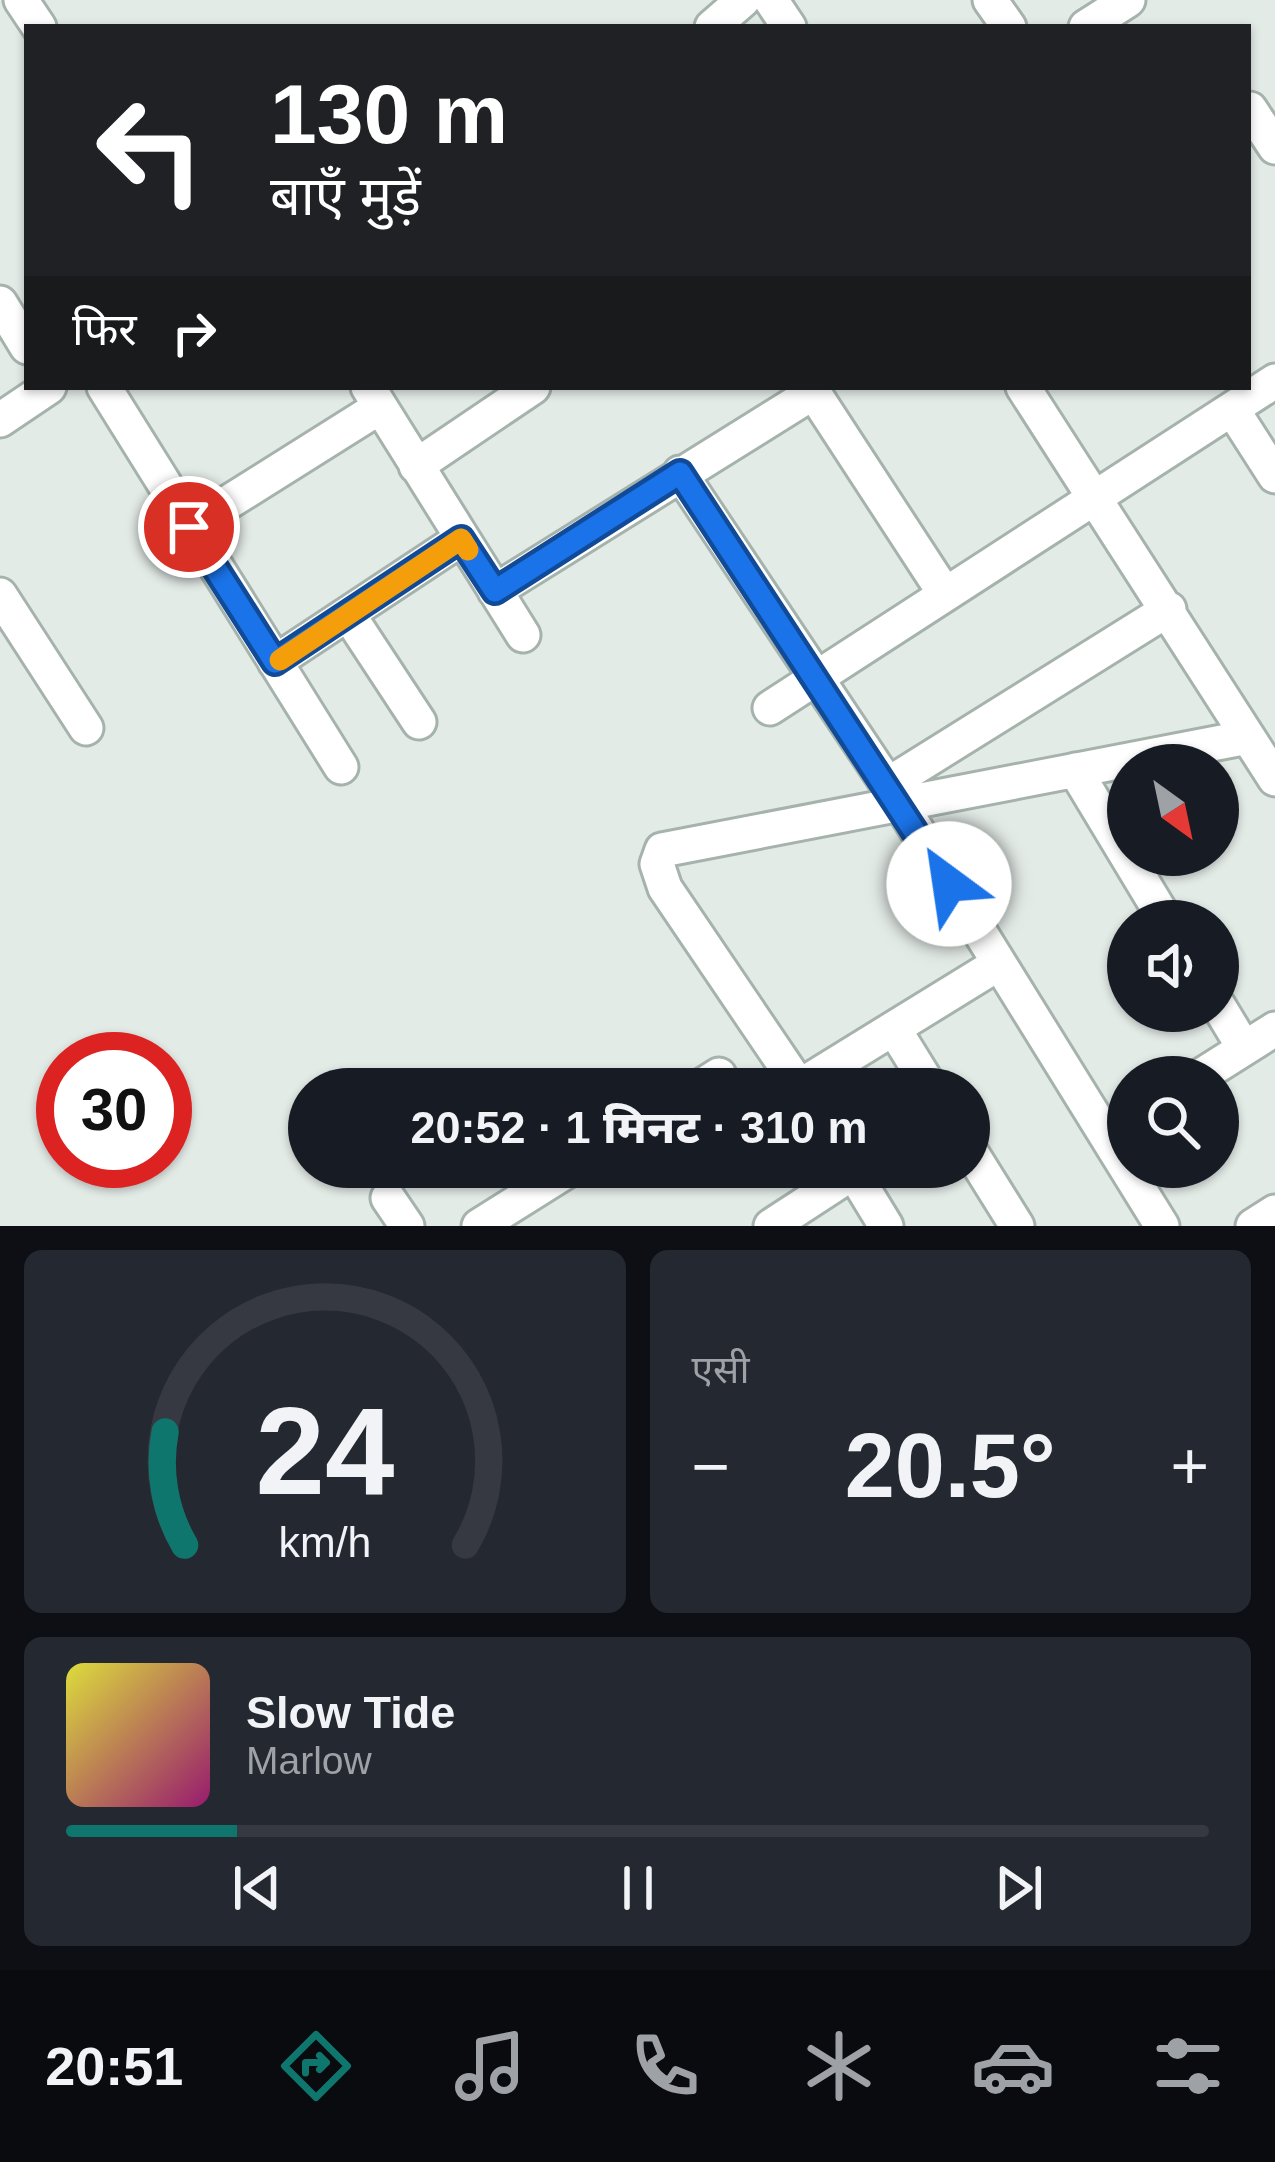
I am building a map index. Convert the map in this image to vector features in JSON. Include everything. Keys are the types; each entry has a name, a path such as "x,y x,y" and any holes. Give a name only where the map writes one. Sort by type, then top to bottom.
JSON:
{"street":[{"path":"715,24 743,0"},
{"path":"1091,24 1128,0"},
{"path":"1258,104 1275,147"},
{"path":"0,303 24,342"},
{"path":"0,420 45,390"},
{"path":"106,390 341,767"},
{"path":"416,466 529,390"},
{"path":"495,591 812,390 945,594"},
{"path":"787,1068 665,888 657,864 662,850 674,843 893,794 1075,770 1265,757 1025,390"},
{"path":"770,707 1251,393 1275,476"},
{"path":"189,527 374,397 523,634"},
{"path":"680,473 893,794 998,964 1107,1116"},
{"path":"275,662 461,539"},
{"path":"0,595 86,728"},
{"path":"893,794 1169,608"},
{"path":"348,614 418,722"},
{"path":"1075,770 1153,900"},
{"path":"833,1068 998,964"},
{"path":"894,1029 919,1068"},
{"path":"1232,1056 1275,1029"},
{"path":"1234,1032 1244,1048"},
{"path":"990,1183 1017,1226"},
{"path":"479,1226 540,1188"},
{"path":"771,1226 826,1188"},
{"path":"863,1188 886,1226"},
{"path":"1144,1188 1162,1226"},
{"path":"1253,1226 1275,1212"}],"slow traffic":[{"path":"280,660 461,539 468,550"}],"route":[{"path":"189,527 275,662 461,539 495,591 680,473 949,884"}]}
